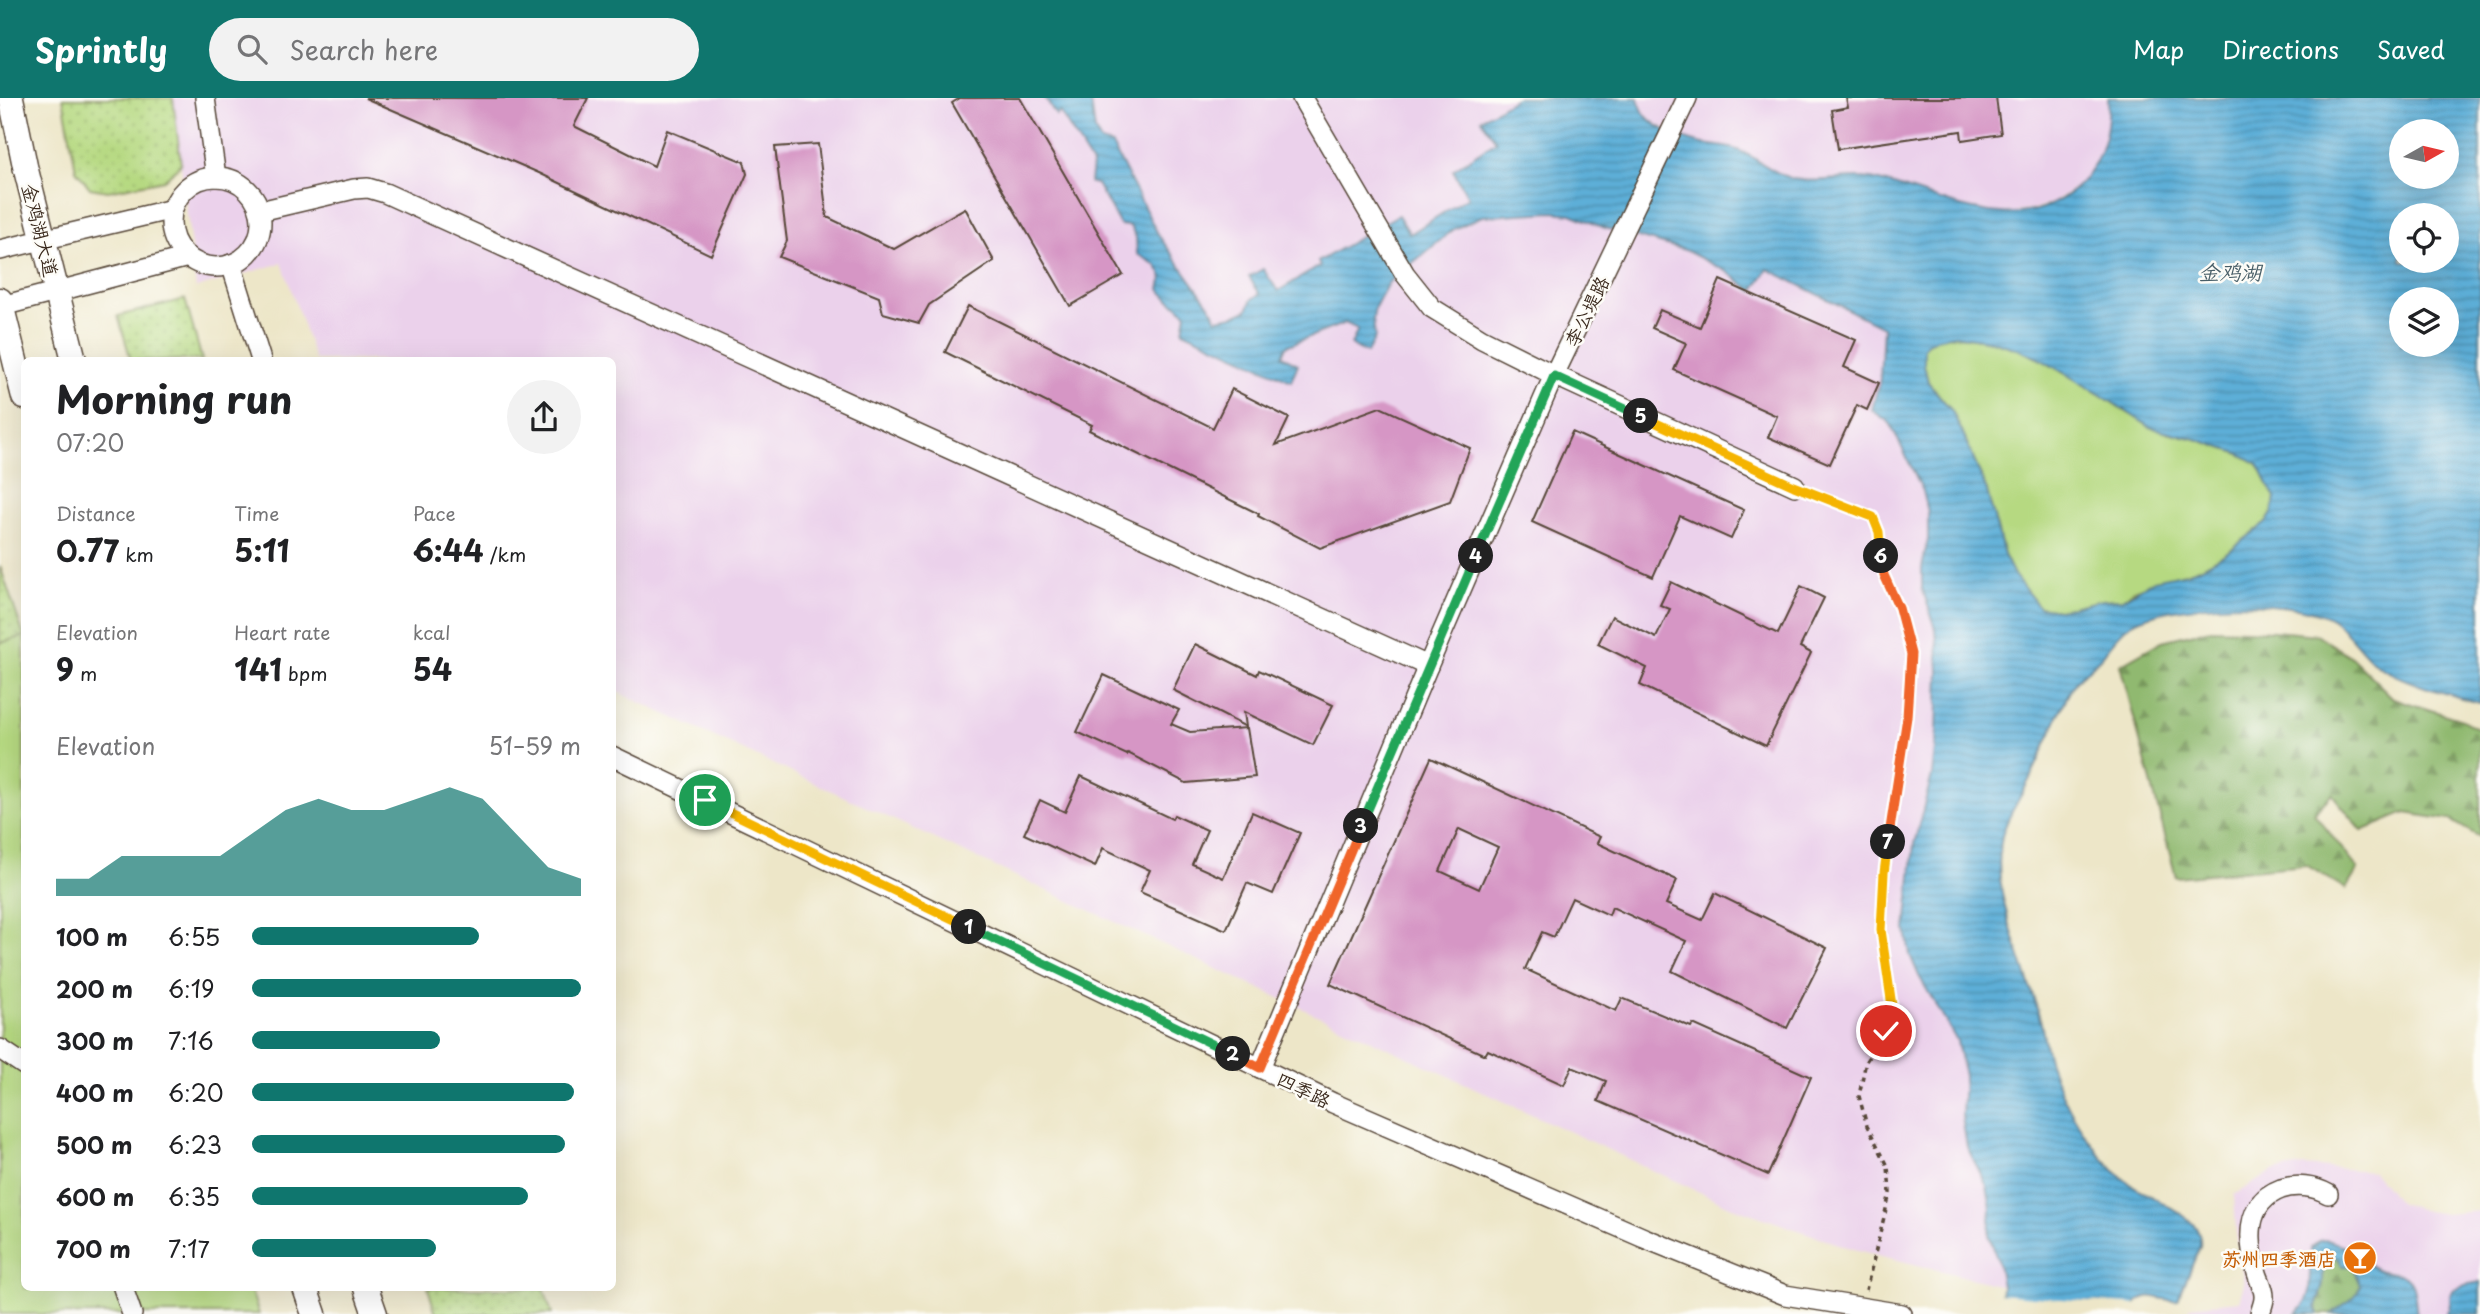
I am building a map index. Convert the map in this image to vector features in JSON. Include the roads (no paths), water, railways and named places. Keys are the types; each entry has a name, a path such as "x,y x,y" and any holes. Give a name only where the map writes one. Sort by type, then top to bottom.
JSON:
{"main road":[{"name":"金鸡湖大道","path":"11,98 24,166 73,357"},
{"path":"1,303 21,385"},
{"path":"306,1291 314,1314"},
{"path":"367,1291 375,1314"}],"street":[{"path":"205,98 216,177"},
{"path":"1302,98 1405,274 1432,308 1482,339 1554,376 1794,486"},
{"name":"李公堤路","path":"1260,1068 1428,666 1554,376 1687,98"},
{"path":"216,177 229,178 244,186 256,200 260,211 260,234 252,250 238,261 221,267 204,265 188,257 176,244 171,227 173,209 180,193 194,181 216,177"},
{"path":"260,211 354,189 368,188 386,193 1428,666"},
{"path":"0,250 173,209"},
{"path":"1,303 188,257"},
{"path":"230,264 260,357"},
{"name":"四季路","path":"616,758 1260,1068 1644,1238 1784,1295 1902,1314"},
{"path":"0,1049 21,1063"},
{"path":"2260,1314 2264,1297 2250,1245 2250,1228 2254,1214 2263,1201 2283,1188 2314,1188 2328,1194"},
{"path":"124,1291 132,1314"}],"water":[{"name":"金鸡湖","path":"1045,98 1084,98 1091,101 1095,131 1101,142 1112,145 1159,236 1214,312 1216,319 1234,316 1247,310 1252,299 1260,294 1249,277 1263,269 1278,291 1320,266 1318,262 1398,215 1410,234 1468,197 1453,170 1496,141 1481,119 1516,98 1638,98 1645,115 1664,129 1693,141 1740,151 1793,179 1871,179 1981,211 2009,213 2036,210 2061,199 2085,178 2104,140 2108,98 2480,98 2480,703 2426,687 2386,671 2370,659 2339,625 2316,612 2291,607 2232,604 2173,610 2149,616 2123,631 2072,688 2033,772 2009,816 2002,836 1999,870 2001,888 2038,1013 2048,1058 2062,1094 2078,1124 2120,1176 2187,1218 2198,1232 2200,1246 2178,1300 2145,1297 2134,1306 2000,1314 2002,1286 1989,1235 1991,1208 1987,1186 1967,1147 1962,1116 1964,1076 1957,1041 1919,976 1910,955 1906,930 1914,844 1932,775 1939,671 1936,629 1922,588 1922,568 1928,539 1928,512 1923,491 1890,423 1872,410 1880,379 1883,327 1768,269 1753,291 1726,271 1685,250 1605,228 1571,214 1553,212 1482,216 1454,229 1388,283 1375,307 1375,338 1367,353 1351,345 1358,329 1345,323 1286,346 1282,356 1298,364 1291,381 1183,331 1186,314 1160,289 1163,277 1156,265 1137,254 1136,237 1130,226 1120,225 1097,184 1090,183 1092,164 1060,112 1056,115","holes":["1955,335 1992,341 2018,349 2042,360 2150,427 2240,454 2258,464 2275,498 2273,512 2266,523 2225,554 2200,568 2154,580 2122,599 2102,600 2059,610 2039,607 2014,575 2004,555 1987,491 1952,411 1928,382 1924,348 1927,343 1938,338"]},
{"path":"2324,1240 2345,1248 2376,1269 2408,1278 2414,1289 2417,1314 2332,1314 2352,1298 2360,1285 2352,1266 2342,1266 2335,1257 2323,1266 2323,1285 2316,1306 2318,1314 2297,1314 2309,1295 2311,1248"},
{"path":"2480,1282 2480,1314 2446,1314 2453,1290"}],"place":[{"name":"苏州四季酒店","path":"2360,1258"}]}
